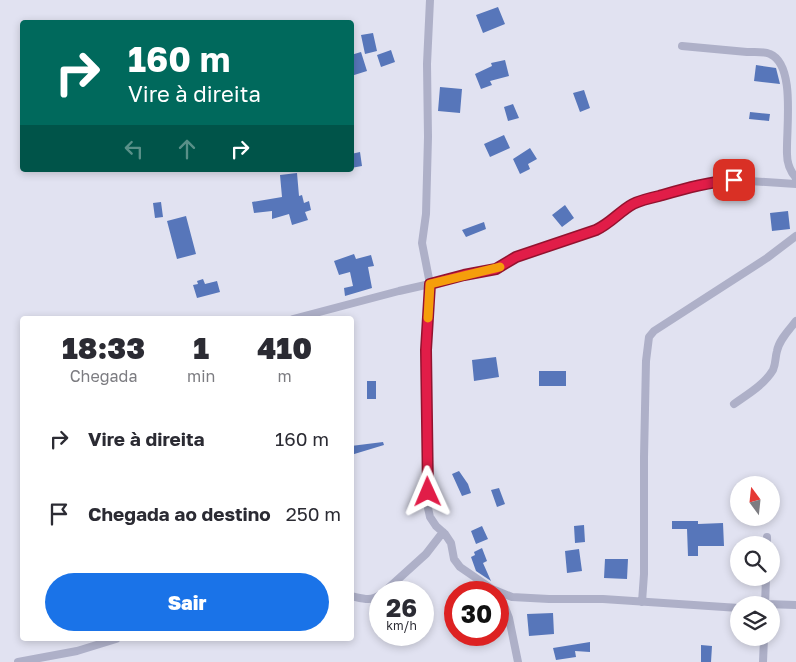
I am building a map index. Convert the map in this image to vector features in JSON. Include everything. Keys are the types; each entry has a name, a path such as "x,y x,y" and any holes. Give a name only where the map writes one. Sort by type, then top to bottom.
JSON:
{"street":[{"path":"430,0 427,54 426,214 422,242 430,284 426,350 428,508 430,517 450,543 454,559 460,567 480,581"},
{"path":"682,46 771,54 785,66 789,78 790,98 787,153 791,172 796,178"},
{"path":"304,316 464,275 496,269 516,257 607,225 632,205 685,188 734,180 796,184"},
{"path":"642,602 644,574 646,361 649,337 654,331 767,258 796,236"},
{"path":"734,404 766,379 777,360 776,353 780,344 796,321"},
{"path":"396,581 426,554 443,532"},
{"path":"509,596 550,599 603,599 730,607"},
{"path":"354,597 369,600"},
{"path":"780,604 796,605"},
{"path":"509,618 518,662"},
{"path":"18,662 77,651 110,641"},
{"path":"762,662 763,646"}],"building":[{"path":"498,7 505,24 483,33 476,15"},
{"path":"373,33 377,51 365,54 361,35"},
{"path":"391,50 395,62 381,67 377,55"},
{"path":"361,52 367,71 354,75 354,54"},
{"path":"505,60 509,76 490,81 492,85 481,89 475,74 492,66 491,63"},
{"path":"756,65 776,68 780,84 754,81"},
{"path":"440,87 462,89 460,113 438,111"},
{"path":"584,90 590,108 580,112 573,93"},
{"path":"513,104 519,118 508,121 504,107"},
{"path":"750,112 770,114 769,121 749,119"},
{"path":"504,135 510,148 490,157 484,144"},
{"path":"530,148 537,159 528,164 530,169 520,174 513,159"},
{"path":"360,152 362,166 354,167 354,153"},
{"path":"297,173 299,196 302,195 304,203 309,201 311,210 305,212 308,220 292,225 289,214 272,219 272,211 254,213 252,202 282,197 280,175"},
{"path":"161,202 163,217 155,218 153,203"},
{"path":"565,205 574,218 562,227 552,215"},
{"path":"788,211 790,229 772,231 770,213"},
{"path":"186,216 196,254 177,259 167,221"},
{"path":"484,222 486,229 466,237 462,230"},
{"path":"354,254 356,259 371,255 374,266 368,267 372,288 345,296 344,288 353,286 350,272 339,275 334,261"},
{"path":"203,279 205,284 217,281 220,292 197,298 193,285 198,284 197,281"},
{"path":"496,357 499,377 474,381 472,360"},
{"path":"539,371 566,371 566,386 539,386"},
{"path":"367,381 376,381 376,399 367,399"},
{"path":"383,442 384,445 354,454 354,446"},
{"path":"459,471 468,484 471,493 462,496 452,474"},
{"path":"499,488 505,504 497,507 491,490"},
{"path":"672,521 698,521 698,524 723,523 724,546 698,546 698,556 688,556 687,529 672,529"},
{"path":"584,525 585,542 575,543 574,526"},
{"path":"482,526 488,539 476,544 471,531"},
{"path":"482,548 487,561 483,563 491,581 476,571 471,557 475,555 474,552"},
{"path":"579,549 582,571 567,573 565,551"},
{"path":"605,559 628,559 627,579 604,578"},
{"path":"553,613 554,634 529,636 527,614"},
{"path":"590,642 590,652 575,651 576,657 556,660 553,648"},
{"path":"701,645 712,646 711,662 701,662"}],"slow traffic":[{"path":"428,318 430,284 500,267"}],"route":[{"path":"428,492 426,350 430,284 496,269 516,257 596,230 607,225 632,205 644,200 685,188 734,180"}]}
